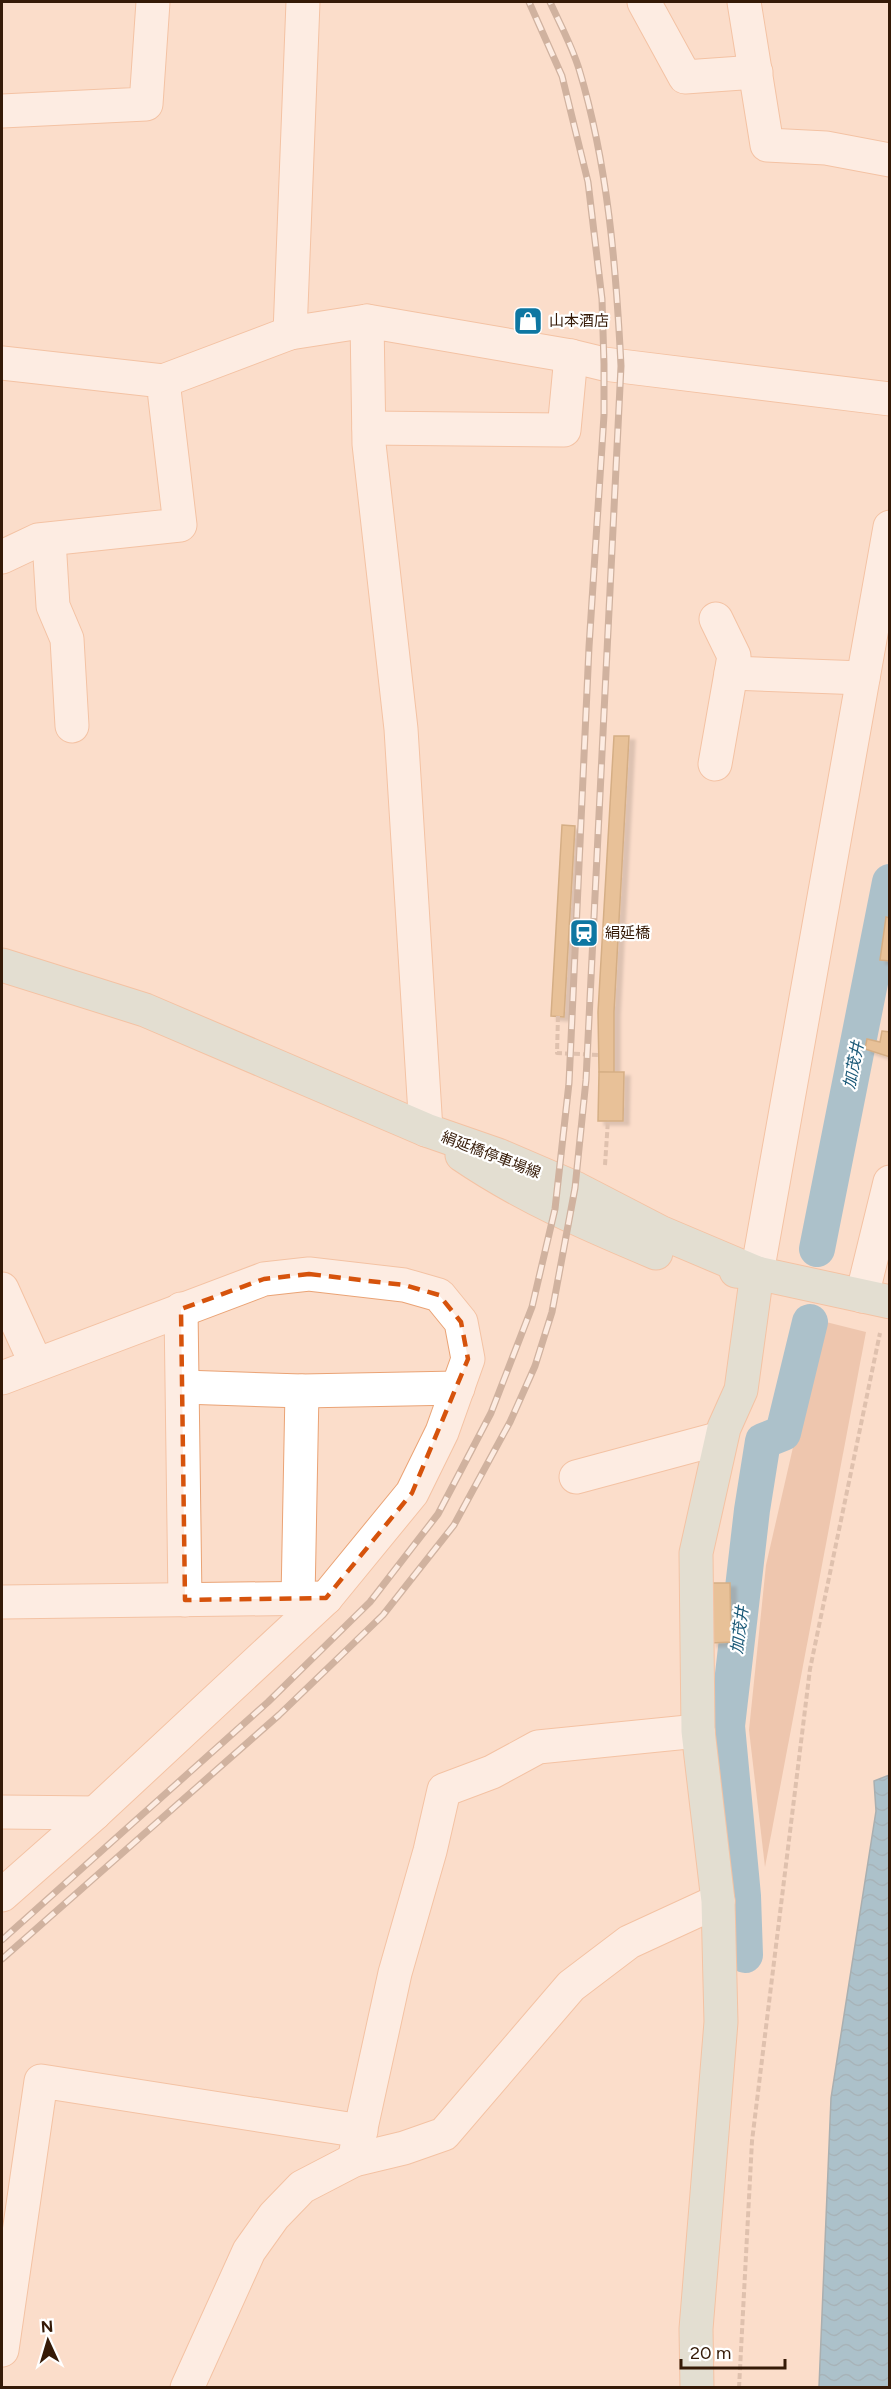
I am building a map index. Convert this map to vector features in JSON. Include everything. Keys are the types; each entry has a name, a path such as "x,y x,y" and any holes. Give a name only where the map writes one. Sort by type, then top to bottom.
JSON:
{"street":[{"path":"2,111 146,104 153,2"},
{"path":"290,333 303,2"},
{"path":"644,2 685,77 756,72"},
{"path":"744,2 767,145 826,148 890,160"},
{"path":"2,965 145,1010 426,1130 401,729 369,428 367,321"},
{"path":"2,363 163,381 290,333 367,321 612,365 890,399"},
{"path":"369,428 564,430 571,356"},
{"path":"2,557 38,540 180,525 163,381"},
{"path":"697,2388 696,2329 721,2022 718,1901 699,1731 696,1553 721,1438 741,1390 757,1273 890,527"},
{"path":"49,540 53,606 67,639 72,726"},
{"path":"715,764 734,656 716,619"},
{"path":"731,673 862,678"},
{"name":"絹延橋停車場線","path":"426,1130 498,1155 575,1188 660,1232 757,1273"},
{"name":"絹延橋停車場線","path":"426,1130 496,1179 555,1209 656,1252 717,1269 757,1273 812,1284 878,1308"},
{"path":"878,1308 890,1182"},
{"path":"2,1377 264,1279 309,1274 404,1284 440,1295 461,1322 468,1359 442,1432 412,1493 312,1599 95,1812 2,1895"},
{"path":"2,1289 36,1364"},
{"path":"181,1309 185,1600"},
{"path":"183,1387 302,1391 458,1388"},
{"path":"302,1391 312,1599"},
{"path":"576,1477 721,1438"},
{"path":"2,1602 312,1599"},
{"path":"188,2388 249,2251 268,2225 302,2187 358,2145 395,1973 430,1851 444,1790 492,1772 538,1747 699,1731"},
{"path":"2,1812 95,1812"},
{"path":"2,2350 41,2081 358,2145 404,2148 444,2134 571,1986 629,1942 718,1901"}],"path":[{"path":"558,1016 557,1053 598,1054"},
{"path":"603,1202 608,1120"},
{"path":"739,2388 752,2141 810,1669 878,1308"}],"highlighted area":[{"path":"309,1274 404,1285 439,1295 461,1322 468,1359 412,1493 326,1598 185,1600 181,1309 264,1279"}],"shaded area":[{"path":"822,1321 866,1332 765,1867 749,1730 766,1565"}],"water":[{"path":"889,1775 889,2387 819,2387 831,2098 876,1811 874,1781"}],"building":[{"path":"614,736 629,736 614,1012 614,1073 599,1072 598,1012"},
{"path":"562,825 575,826 564,1017 551,1016"},
{"path":"886,917 890,918 890,961 880,960"},
{"path":"882,1031 890,1032 890,1057 865,1049 867,1039 880,1042"},
{"path":"599,1072 624,1072 623,1121 598,1121"},
{"path":"709,1583 730,1583 731,1642 711,1643"}],"waterway":[{"name":"加茂井","path":"817,1249 890,882"},
{"name":"加茂井","path":"745,1955 743,1896 727,1726 752,1510 763,1441 783,1433 810,1322"}],"railway":[{"path":"2,1940 268,1702 370,1602 438,1514 491,1413 532,1307 555,1209 569,1083 589,647 604,415 604,364 602,299 588,182 562,76 529,2"},
{"path":"2,1959 279,1715 383,1615 454,1525 510,1422 535,1366 552,1312 575,1188 586,1080 621,366 613,253 597,142 576,60 550,2"}],"place":[{"name":"山本酒店","path":"528,321"},
{"name":"絹延橋","path":"584,933"}]}
